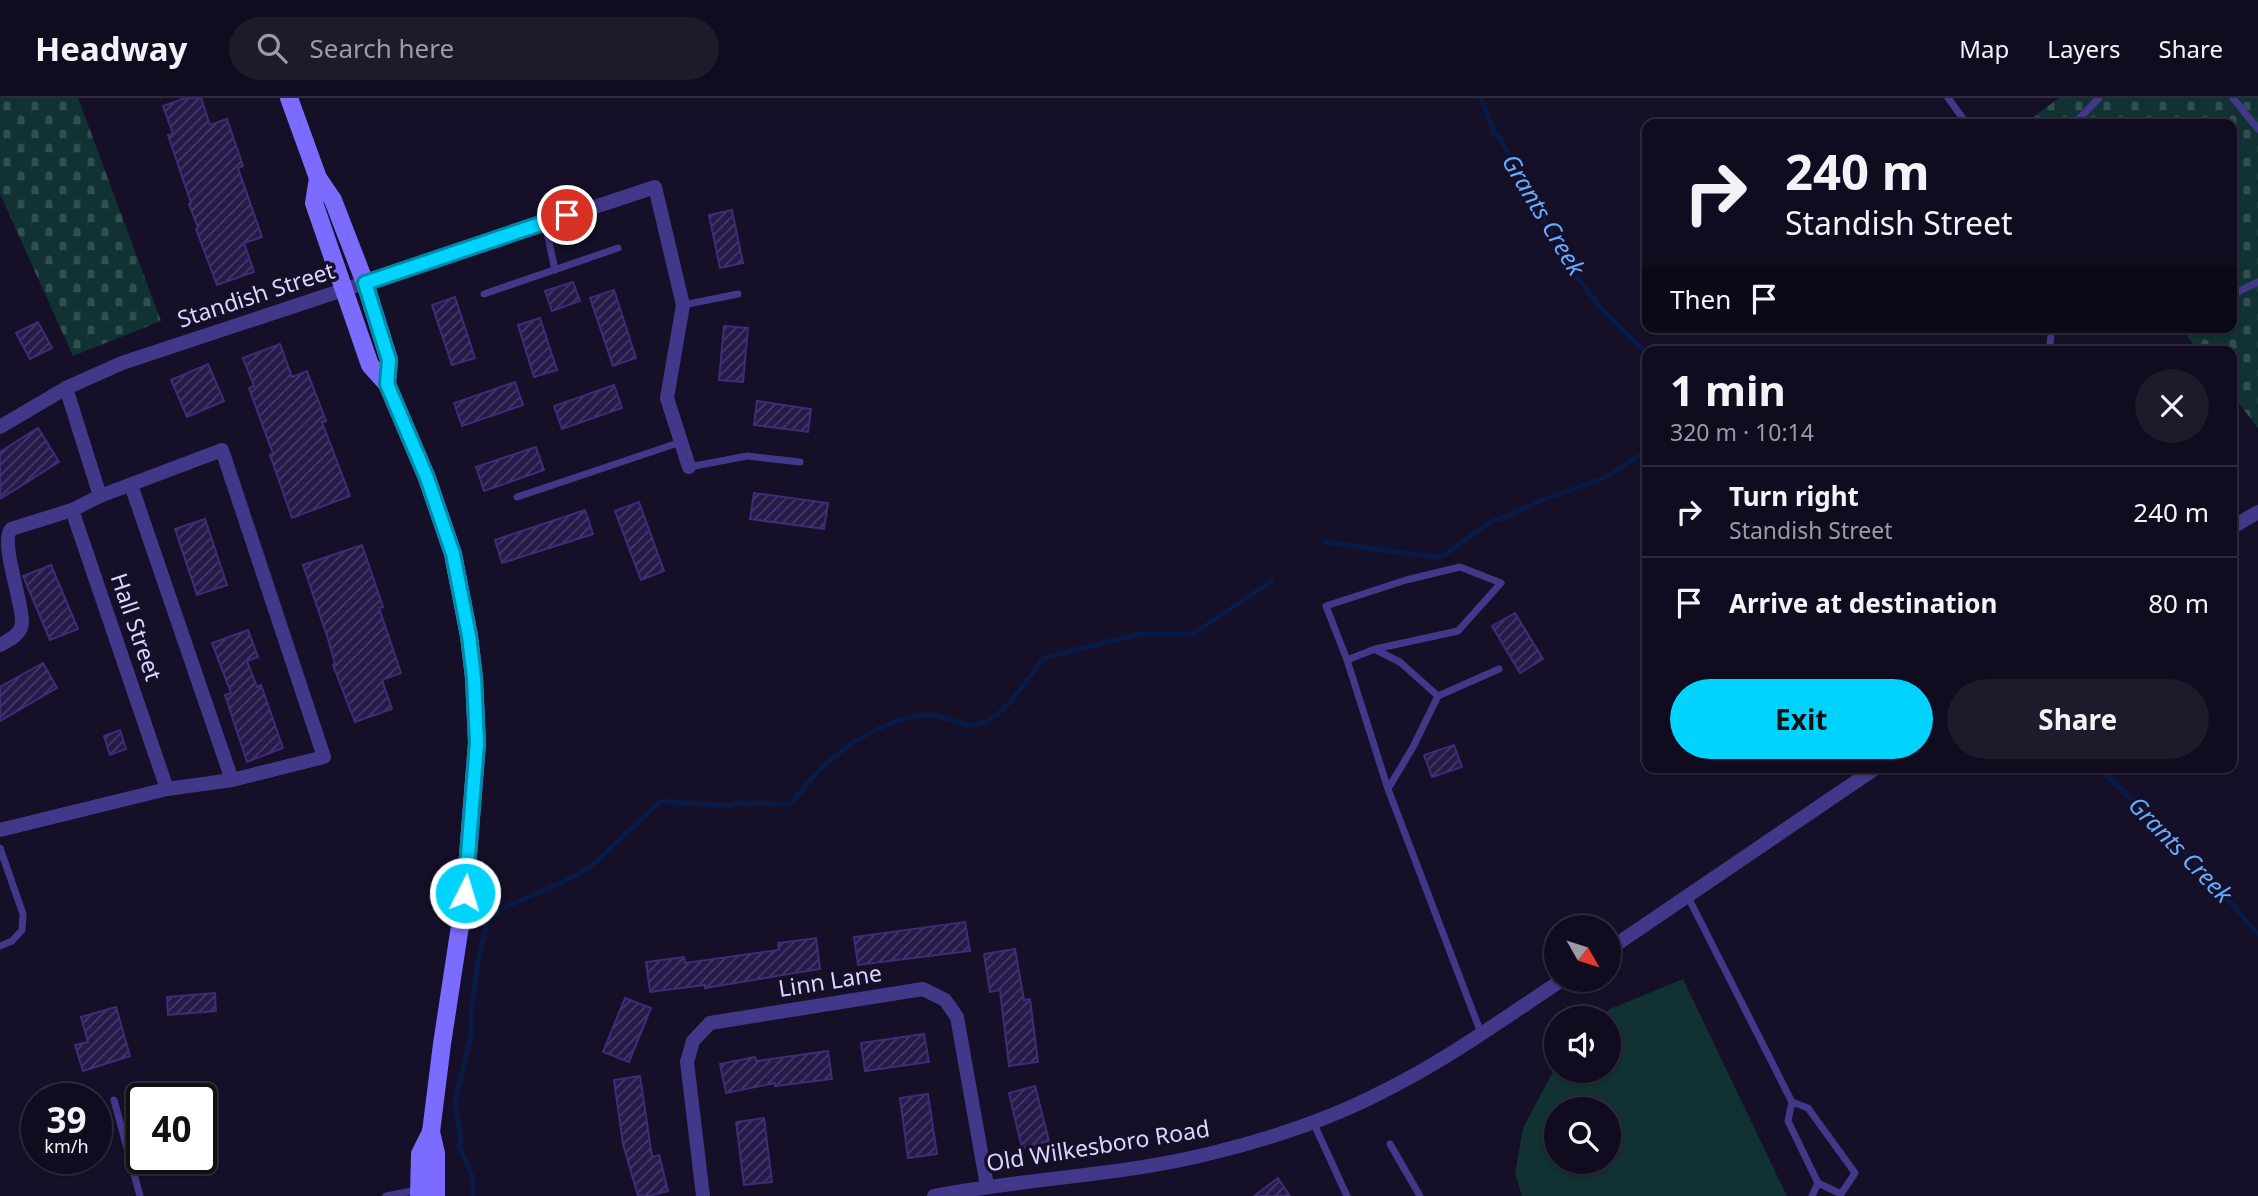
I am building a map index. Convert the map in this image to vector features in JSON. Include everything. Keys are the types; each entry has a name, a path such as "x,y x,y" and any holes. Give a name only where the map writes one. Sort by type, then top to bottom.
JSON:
{"street":[{"path":"289,98 318,178 334,200 365,283 389,360 387,384"},
{"path":"318,178 314,203 370,365 387,384 427,478 453,554 474,678 477,743 465,893 431,1132 436,1153 425,1194"},
{"name":"Standish Street","path":"0,427 66,388 122,363 655,187 683,305"},
{"path":"683,305 667,398 689,467"},
{"path":"66,388 100,496"},
{"path":"0,645 17,635 22,621 2,556 1,539 5,532 72,510 100,496 222,450 324,757 232,780 167,789 0,830"},
{"path":"131,485 232,780"},
{"name":"Hall Street","path":"72,510 167,789"},
{"path":"2237,524 2258,512"},
{"path":"1621,941 1869,773"},
{"name":"Linn Lane","path":"703,1196 687,1062 693,1041 710,1023 922,989 945,1000 957,1017 987,1186"},
{"name":"Old Wilkesboro Road","path":"934,1196 1212,1154 1312,1121 1380,1093 1544,992"}],"lane":[{"path":"1948,98 1963,119"},
{"path":"2079,119 2099,98"},
{"path":"2233,98 2258,129"},
{"path":"545,222 555,270"},
{"path":"484,294 618,248"},
{"path":"2237,292 2258,282"},
{"path":"683,305 738,294"},
{"path":"517,497 681,442"},
{"path":"689,467 747,456 800,461"},
{"path":"1347,660 1375,649 1458,631 1501,583 1460,567 1406,580 1326,606 1347,660 1388,789 1481,1033"},
{"path":"1375,649 1400,662 1438,696"},
{"path":"1388,789 1413,747 1438,696 1499,669"},
{"path":"0,848 23,914 22,930 12,941 0,946"},
{"path":"1688,897 1792,1102 1788,1121 1818,1183 1841,1194 1855,1173 1808,1108 1792,1102"},
{"path":"114,1100 140,1196"},
{"path":"1312,1121 1347,1196"},
{"path":"1390,1144 1420,1196"},
{"path":"1812,1196 1818,1183"},
{"path":"386,1196 425,1194"}],"green space":[{"path":"0,98 78,98 161,321 73,356 0,194"},
{"path":"2059,98 2258,98 2258,428 2237,401 2237,346 2194,346 2185,333 2237,333 2237,119 2031,119"},
{"path":"1683,979 1787,1196 1522,1196 1515,1174 1523,1128 1547,1083 1621,1083 1621,1006 1617,1006"}],"building":[{"path":"185,98 201,98 210,125 227,119 243,166 238,168 262,237 244,243 254,272 217,285 196,229 198,228 189,204 191,203 168,135 173,134 163,106"},
{"path":"732,210 743,263 720,268 709,215"},
{"path":"573,282 580,301 552,311 545,291"},
{"path":"614,290 636,358 613,366 590,298"},
{"path":"455,297 475,358 452,365 432,305"},
{"path":"540,318 557,370 534,377 518,325"},
{"path":"38,322 52,348 30,359 16,333"},
{"path":"724,326 748,328 743,382 719,380"},
{"path":"280,344 292,377 307,371 326,421 322,422 350,496 292,518 249,388 254,386 243,358"},
{"path":"208,364 224,401 187,417 171,380"},
{"path":"515,382 523,405 462,426 454,403"},
{"path":"614,385 622,408 562,429 554,406"},
{"path":"757,401 811,409 808,432 754,425"},
{"path":"38,428 59,462 0,499 0,452"},
{"path":"536,447 544,470 484,491 476,467"},
{"path":"754,493 828,503 824,529 750,519"},
{"path":"639,502 664,571 641,580 615,511"},
{"path":"585,510 593,534 502,563 495,540"},
{"path":"205,519 227,585 197,595 175,529"},
{"path":"362,545 401,673 382,680 392,709 355,722 333,665 335,664 328,639 303,565"},
{"path":"51,565 78,629 50,640 23,576"},
{"path":"1515,613 1543,659 1520,673 1492,626"},
{"path":"248,630 258,657 247,661 257,687 261,685 283,748 247,762 225,695 231,693 212,643"},
{"path":"43,663 57,688 0,721 0,687"},
{"path":"120,730 126,749 110,755 104,736"},
{"path":"1454,745 1462,767 1432,777 1424,755"},
{"path":"965,922 970,951 858,965 854,937"},
{"path":"816,938 820,969 705,988 705,985 650,992 646,962 684,957 685,963 779,950 778,943"},
{"path":"1015,949 1024,1000 1030,999 1038,1062 1009,1066 1000,990 990,992 984,954"},
{"path":"215,993 216,1011 168,1015 167,997"},
{"path":"625,998 651,1008 629,1062 603,1052"},
{"path":"116,1007 130,1056 83,1071 75,1045 88,1042 81,1017"},
{"path":"924,1034 929,1062 865,1071 861,1043"},
{"path":"828,1051 832,1079 775,1086 775,1083 726,1093 720,1064 755,1057 756,1061"},
{"path":"640,1076 652,1157 659,1155 668,1191 649,1196 638,1196 623,1144 614,1080"},
{"path":"1035,1086 1049,1141 1022,1148 1009,1093"},
{"path":"928,1094 937,1154 908,1158 900,1098"},
{"path":"764,1118 772,1182 744,1185 736,1122"},
{"path":"1278,1178 1290,1196 1254,1196"}],"waterway":[{"name":"Grants Creek","path":"1481,98 1495,135 1501,139 1534,208 1539,212 1573,272 1601,308 1642,349"},
{"path":"1324,542 1440,558 1493,520 1604,478 1642,454"},
{"path":"473,1196 472,1175 459,1146 461,1141 455,1102 471,1036 471,1011 487,922 501,909 590,867 661,801 732,806 737,803 790,804 826,764 848,746 875,730 917,716 931,715 972,725 987,721 1005,707 1047,657 1139,634 1193,634 1272,581"},
{"name":"Grants Creek","path":"2104,773 2185,851 2258,934"}],"route":[{"path":"465,893 477,743 469,636 453,554 427,478 387,384 389,360 365,283 567,215"}]}
